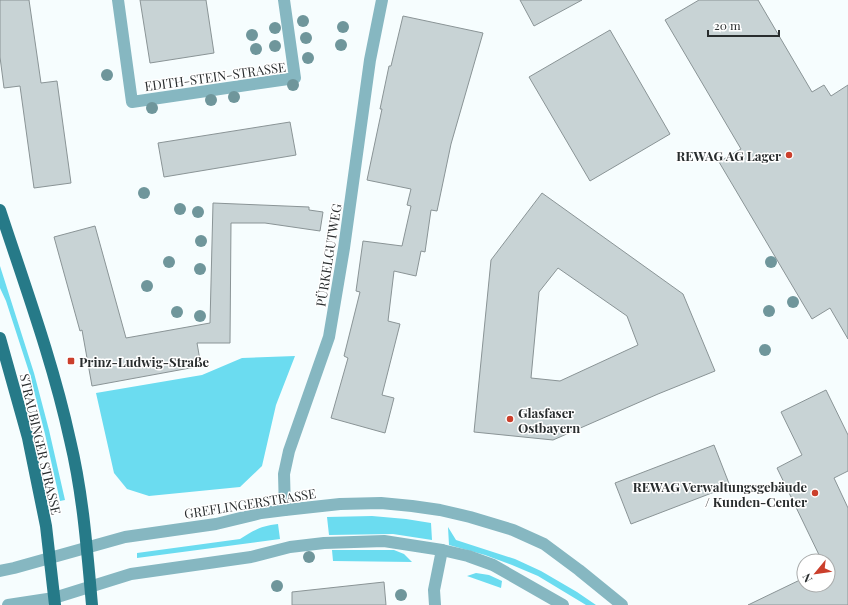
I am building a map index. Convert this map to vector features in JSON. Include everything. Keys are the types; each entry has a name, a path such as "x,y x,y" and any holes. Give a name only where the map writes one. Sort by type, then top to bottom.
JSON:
{"main road":[{"name":"STRAUBINGER STRASSE","path":"0,210 51,366 70,440 82,505 92,605"},
{"name":"STRAUBINGER STRASSE","path":"0,338 28,438 45,520 54,602"}],"street":[{"name":"EDITH-STEIN-STRASSE","path":"118,0 132,102 294,78 284,0"},
{"name":"PÜRKELGUTWEG","path":"285,510 284,474 289,450 329,337 344,248 370,60 382,0"},
{"name":"GREFLINGERSTRASSE","path":"50,558 125,537 216,524 261,513 340,504 381,503 440,510 513,530 544,544 580,570 622,605"},
{"path":"8,605 54,602 90,587 131,574 251,558 290,546 384,541 442,550 468,556 493,565 563,605"},
{"path":"435,605 434,590 442,550"},
{"path":"0,571 50,558"}],"shaded area":[{"path":"0,266 34,373 65,500 60,501 30,375 6,301 0,288"},
{"path":"295,356 276,405 262,466 240,487 149,496 127,489 114,473 96,393 202,375 242,358"},
{"path":"372,516 431,523 432,540 393,534 329,535 327,517"},
{"path":"278,524 280,539 137,558 137,553 240,539 258,529"},
{"path":"448,527 456,540 515,559 541,571 596,605 586,605 538,576 512,565 485,555 449,545"},
{"path":"332,550 394,550 404,554 412,562 333,561"},
{"path":"476,573 489,575 502,581 501,588 467,576"}],"building":[{"path":"0,0 29,0 41,83 57,81 71,183 34,188 20,86 4,88 0,57"},
{"path":"140,0 206,0 214,53 150,63"},
{"path":"520,0 582,0 534,26"},
{"name":"REWAG AG Lager","path":"699,0 758,0 812,92 824,85 831,96 848,85 848,339 830,308 812,319 719,162 741,149 665,20"},
{"path":"403,16 483,33 451,144 437,211 431,210 425,252 421,251 416,276 394,271 388,321 400,324 382,395 394,398 385,433 331,418 348,358 344,356 360,292 356,291 363,241 402,246 411,206 407,205 411,189 367,180 382,109 380,109 389,66 391,66"},
{"path":"610,30 670,134 590,181 529,77"},
{"path":"290,122 296,155 164,177 158,143"},
{"path":"542,193 683,294 715,371 553,440 474,432 491,260","holes":["558,268 627,316 638,345 560,381 531,378 539,292"]},
{"path":"213,203 309,207 309,210 323,212 320,231 265,223 231,223 230,343 197,343 201,366 92,386 82,330 80,331 54,237 95,226 126,338 210,323"},
{"name":"REWAG Verwaltungsgebäude / Kunden-Center","path":"826,390 848,435 848,471 834,478 848,508 848,605 748,605 796,582 796,593 836,593 836,553 818,553 777,468 802,455 781,412"},
{"path":"714,445 730,486 631,524 615,483"},
{"path":"384,582 386,605 292,605 292,592"}],"place":[{"name":"REWAG AG Lager","path":"789,155"},
{"name":"Prinz-Ludwig-Straße","path":"71,361"},
{"name":"Glasfaser Ostbayern","path":"510,419"},
{"name":"REWAG Verwaltungsgebäude / Kunden-Center","path":"815,493"}]}
